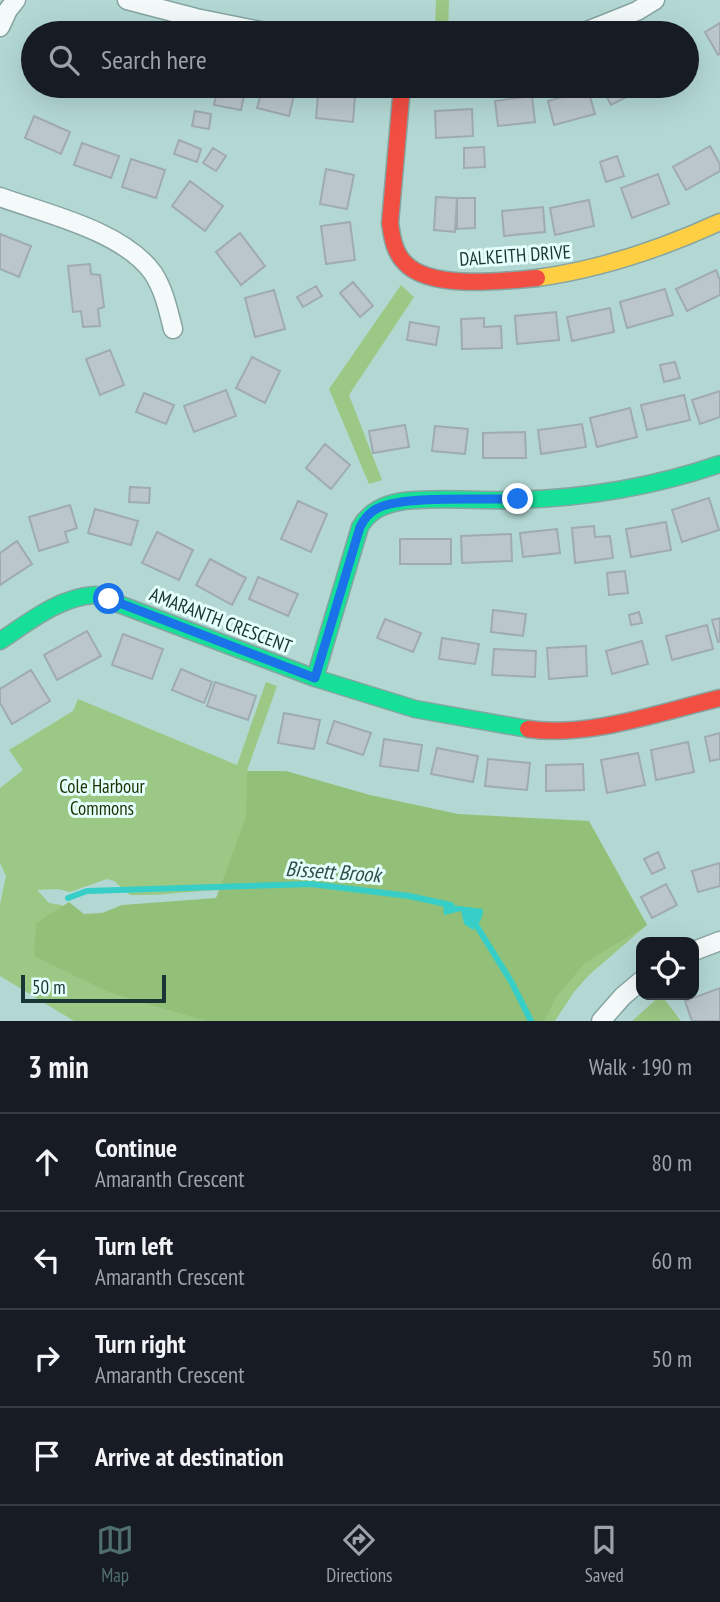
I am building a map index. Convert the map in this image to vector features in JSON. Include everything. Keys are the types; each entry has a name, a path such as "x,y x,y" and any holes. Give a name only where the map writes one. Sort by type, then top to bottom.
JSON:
{"street":[{"path":"0,27 16,0"},
{"path":"127,0 211,21"},
{"path":"612,21 655,0"},
{"name":"DALKEITH DRIVE","path":"401,98 390,223 392,241 398,256 420,275 450,280 493,280 580,272 651,253 720,222"},
{"path":"0,197 117,242 145,263 164,294 173,329"},
{"path":"315,678 360,527 366,518 379,508 405,502 556,498 622,491 720,464"},
{"name":"AMARANTH CRESCENT","path":"0,641 65,601 78,596 95,595 315,678 415,709 534,730 570,730 620,723 720,698"},
{"path":"699,949 720,941"},
{"path":"601,1021 636,985"}],"green space":[{"path":"436,0 449,0 448,21 435,21"},
{"path":"401,285 414,297 349,395 382,480 369,484 329,389"},
{"name":"Cole Harbour Commons","path":"266,682 277,686 247,771 354,803 594,833 647,925 589,975 555,1021 541,1021 237,890 130,895 114,881 107,879 70,892 58,889 37,890 49,903 66,907 73,915 528,1021 74,1021 0,976 0,904 6,876 0,863 0,788 23,770 9,750 73,711 78,699 237,765"},
{"name":"Cole Harbour Commons","path":"247,771 286,771 370,795 458,814 589,821 647,925 585,963 557,996 544,1021 206,1021 108,992 34,956 36,923 69,902 84,914 102,913 122,905 216,898 246,817"},
{"path":"655,1000 665,1000 681,1021 632,1021"}],"water":[{"path":"443,904 483,909 479,923 473,930 464,924 461,911 444,915"}],"building":[{"path":"720,23 720,54 718,55 705,32"},
{"path":"215,98 244,98 241,110 214,105"},
{"path":"260,98 293,98 289,116 257,108"},
{"path":"318,98 355,98 353,122 316,118"},
{"path":"532,98 535,122 498,126 495,101"},
{"path":"559,98 590,98 595,114 554,125 548,101"},
{"path":"607,98 625,98 611,105"},
{"path":"472,109 473,136 436,138 435,111"},
{"path":"195,111 211,114 209,129 192,126"},
{"path":"34,116 70,132 61,154 25,138"},
{"path":"179,140 201,149 197,162 174,154"},
{"path":"82,143 119,156 111,178 74,165"},
{"path":"710,146 720,164 720,171 686,190 673,167"},
{"path":"484,147 485,167 464,168 464,148"},
{"path":"213,148 226,156 216,171 203,163"},
{"path":"617,156 624,176 606,182 600,162"},
{"path":"131,159 165,170 156,198 122,187"},
{"path":"326,169 354,175 347,209 320,204"},
{"path":"658,174 669,204 632,218 621,188"},
{"path":"190,181 223,206 205,231 172,206"},
{"path":"436,197 457,198 455,232 434,230"},
{"path":"457,198 475,198 475,228 457,229"},
{"path":"589,200 594,226 555,235 550,208"},
{"path":"543,207 545,232 504,236 502,211"},
{"path":"350,222 355,260 326,264 321,226"},
{"path":"240,233 265,266 241,285 216,252"},
{"path":"0,234 31,246 19,277 0,269"},
{"path":"90,264 91,274 100,275 104,307 98,309 100,326 83,327 81,311 73,312 68,266"},
{"path":"716,270 720,280 720,295 687,311 676,289"},
{"path":"353,282 373,306 360,317 340,293"},
{"path":"316,286 322,296 303,307 297,297"},
{"path":"665,289 673,315 627,328 620,302"},
{"path":"274,290 285,329 255,337 245,298"},
{"path":"610,308 614,332 572,341 567,317"},
{"path":"556,312 559,340 517,344 515,316"},
{"path":"484,318 484,327 501,326 502,348 462,349 461,319"},
{"path":"410,322 439,327 436,345 407,340"},
{"path":"110,350 124,385 100,395 86,359"},
{"path":"252,357 280,371 265,403 236,388"},
{"path":"675,362 680,378 664,382 660,365"},
{"path":"226,390 236,416 194,432 184,406"},
{"path":"720,391 720,417 700,424 692,400"},
{"path":"144,393 174,405 166,424 136,412"},
{"path":"684,395 690,420 647,430 641,405"},
{"path":"630,408 637,437 597,447 590,418"},
{"path":"582,424 586,447 541,454 538,430"},
{"path":"405,425 409,447 373,453 369,431"},
{"path":"435,426 468,429 465,454 432,451"},
{"path":"525,432 526,458 483,458 483,433"},
{"path":"325,444 350,465 331,489 306,468"},
{"path":"130,487 150,488 149,503 129,502"},
{"path":"709,498 719,530 682,542 672,510"},
{"path":"298,501 327,514 311,552 281,539"},
{"path":"70,505 77,528 65,532 68,542 39,551 29,517"},
{"path":"95,509 138,521 131,545 88,533"},
{"path":"666,522 671,550 631,557 626,529"},
{"path":"594,526 595,537 610,536 613,558 575,563 572,528"},
{"path":"557,529 560,553 523,557 520,533"},
{"path":"157,532 193,550 179,580 142,563"},
{"path":"511,534 512,561 462,563 461,536"},
{"path":"400,539 451,539 451,564 400,564"},
{"path":"17,541 32,564 0,585 0,553"},
{"path":"210,559 246,578 232,605 196,585"},
{"path":"625,571 628,593 609,595 607,573"},
{"path":"258,577 298,594 288,616 249,599"},
{"path":"493,610 526,614 523,636 491,632"},
{"path":"639,612 642,623 631,625 629,615"},
{"path":"720,618 720,641 718,642 712,620"},
{"path":"385,619 421,633 413,652 377,638"},
{"path":"707,625 713,649 672,660 666,636"},
{"path":"87,631 101,656 57,680 44,655"},
{"path":"123,634 163,649 152,679 112,665"},
{"path":"442,638 479,644 475,664 439,659"},
{"path":"642,641 648,664 612,674 606,651"},
{"path":"586,646 587,676 549,679 547,648"},
{"path":"494,649 536,651 535,677 492,675"},
{"path":"181,669 212,682 204,703 172,690"},
{"path":"31,670 50,701 12,724 0,703 0,689"},
{"path":"215,682 256,696 248,720 207,706"},
{"path":"284,713 320,720 314,749 278,743"},
{"path":"334,721 371,733 363,755 327,743"},
{"path":"720,733 720,759 710,761 705,737"},
{"path":"384,739 422,745 418,771 380,766"},
{"path":"688,742 694,772 656,780 651,750"},
{"path":"437,748 478,756 473,782 431,774"},
{"path":"638,753 645,785 607,793 601,760"},
{"path":"488,759 530,763 527,790 485,786"},
{"path":"583,764 584,790 546,791 546,765"},
{"path":"658,852 665,868 652,874 644,859"},
{"path":"720,863 720,886 698,892 692,871"},
{"path":"666,884 677,905 652,918 641,897"},
{"path":"720,988 720,1021 692,1021 685,1001 699,1000 699,996"}],"waterway":[{"name":"Bissett Brook","path":"68,898 87,891 311,884 409,896 451,905"},
{"name":"Bissett Brook","path":"473,920 512,983 531,1021"}],"traffic: fast":[{"path":"315,678 360,527 368,516 384,506 418,500 516,500 594,494 645,485 720,464"},
{"path":"0,641 57,605 95,595 315,678 415,709 528,729"}],"traffic: slow":[{"path":"537,278 631,257 720,222"}],"traffic: jam":[{"path":"401,98 390,223 394,244 401,259 416,272 449,280 487,282 537,278"},
{"path":"528,729 551,731 600,727 720,698"}],"route":[{"path":"109,599 315,678 360,527 370,514 382,506 405,502 518,499"}]}
